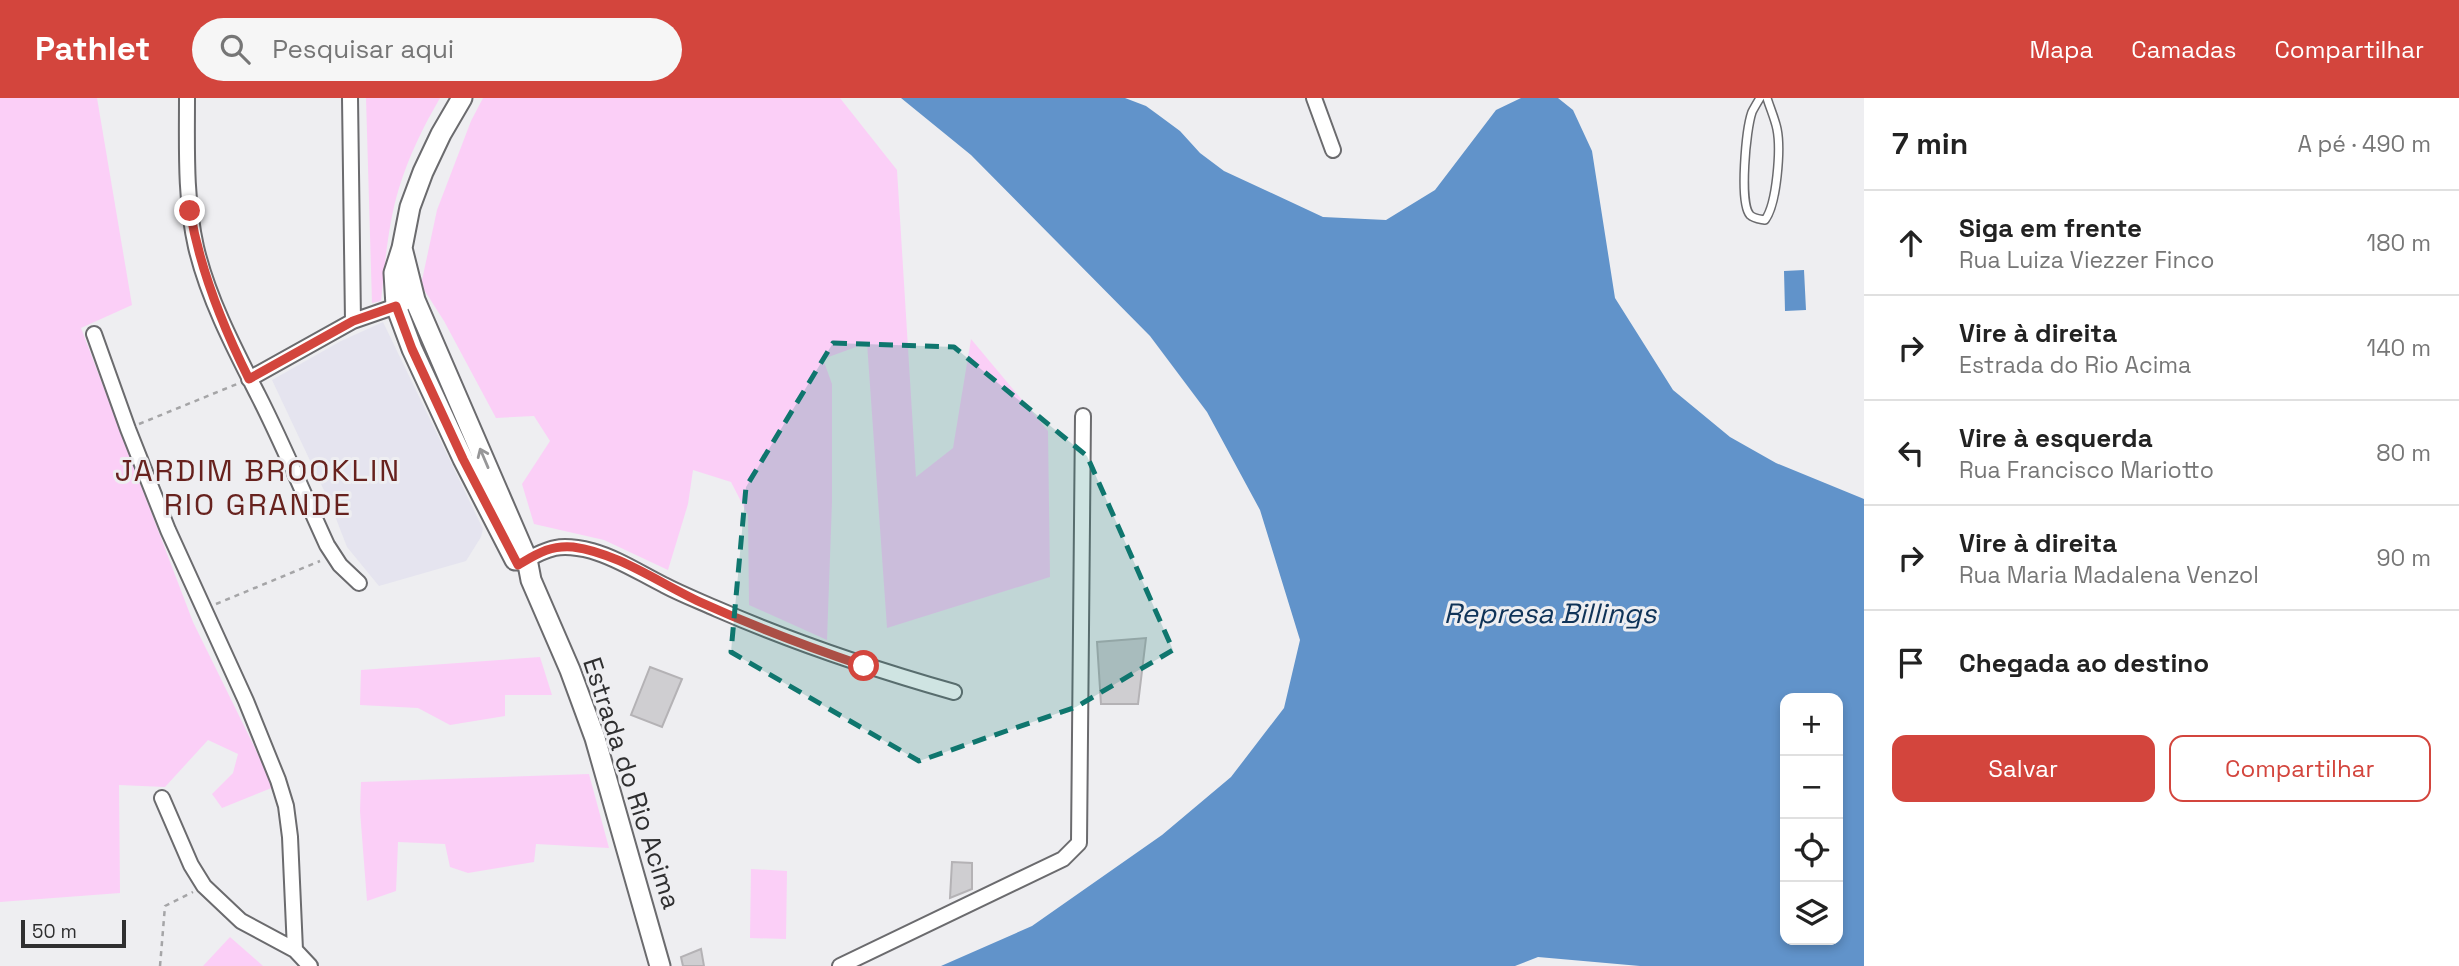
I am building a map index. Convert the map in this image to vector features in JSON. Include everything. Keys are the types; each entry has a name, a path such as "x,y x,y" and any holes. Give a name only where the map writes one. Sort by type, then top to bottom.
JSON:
{"main road":[{"name":"Estrada do Rio Acima","path":"462,98 441,134 410,207 394,273 396,306 412,349 463,459 526,568"},
{"name":"Estrada do Rio Acima","path":"402,248 415,300 570,670 595,738 660,966"}],"street":[{"path":"187,98 187,175 196,248 226,329 333,556 359,583"},
{"path":"350,98 353,321"},
{"path":"1314,98 1333,150"},
{"path":"249,379 353,321 415,300"},
{"path":"94,334 168,530 246,701 278,780 286,806 290,837 295,950"},
{"path":"840,966 1063,859 1079,843 1083,416"},
{"path":"526,568 541,550 557,547 591,551 619,561 665,586 771,633 864,666 954,692"},
{"path":"162,798 191,865 204,886 241,921 295,950 310,966"}],"lane":[{"path":"1760,98 1751,113 1744,154 1745,205 1750,215 1765,220 1771,212 1776,189 1778,131 1767,98"}],"path":[{"path":"128,429 249,379"},
{"path":"215,604 333,556"},
{"path":"160,966 165,906 204,886"}],"highlighted area":[{"path":"833,343 954,347 1087,456 1173,650 1076,707 919,761 731,652 746,487"}],"shaded area":[{"path":"0,98 97,98 132,305 81,328 193,622 274,787 222,808 212,794 233,773 238,754 208,740 165,787 119,785 120,893 0,902"},
{"path":"366,98 440,98 403,176 390,230 381,301 372,303"},
{"path":"483,98 840,98 897,170 916,477 953,448 971,339 1048,431 1050,577 887,628 867,343 823,359 832,384 832,502 827,640 749,605 748,515 731,482 693,470 688,504 668,570 604,540 534,524 522,484 550,441 534,416 496,418 444,321 421,285 437,210 471,121"},
{"path":"383,322 483,529 466,561 379,586 347,547 330,503 272,380 341,341"},
{"path":"540,657 552,695 505,695 505,716 450,725 418,708 360,705 361,670"},
{"path":"589,774 609,848 536,844 534,862 468,873 450,867 445,844 398,842 396,891 367,901 360,811 361,782"},
{"path":"751,869 787,871 786,939 750,938"},
{"path":"230,937 263,966 203,966"}],"water":[{"name":"Represa Billings","path":"901,98 1125,98 1146,106 1157,114 1224,171 1323,217 1386,220 1435,190 1496,110 1521,98 1558,98 1573,110 1592,151 1615,298 1673,390 1730,437 1776,463 1864,499 1864,966 1640,966 1538,957 1515,966 941,966 1032,926 1162,835 1231,777 1284,708 1300,640 1260,510 1207,412 1150,336 971,155"},
{"path":"1804,270 1806,310 1785,311 1784,271"}],"building":[{"path":"1146,638 1138,704 1101,704 1097,642"},
{"path":"650,667 682,679 662,727 631,715"},
{"path":"952,862 972,863 972,889 950,898"},
{"path":"701,949 704,966 683,966 681,957"}],"district":[{"name":"JARDIM BROOKLIN RIO GRANDE","path":"258,488"}],"route":[{"path":"190,211 196,248 205,276 249,379 353,321 396,306 412,349 463,459 518,565 541,550 557,547 572,547 605,555 665,586 771,633 864,666"}]}
